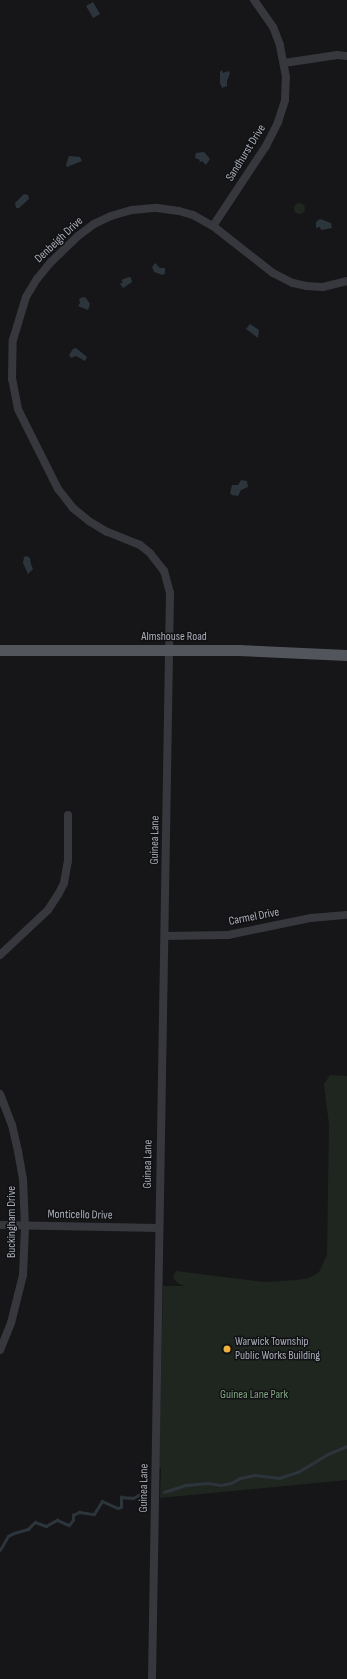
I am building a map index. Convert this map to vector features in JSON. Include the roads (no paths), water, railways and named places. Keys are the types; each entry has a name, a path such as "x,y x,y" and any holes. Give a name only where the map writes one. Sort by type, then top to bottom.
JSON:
{"main road":[{"name":"Almshouse Road","path":"0,650 239,650 347,655"}],"street":[{"name":"Sandhurst Drive","path":"213,226 266,146 278,122 286,90 284,63 280,45 272,27 254,0"},
{"path":"284,63 337,55 347,56"},
{"name":"Denbeigh Drive","path":"169,649 170,599 168,582 164,571 154,556 146,549 94,525 73,508 61,493 18,409 12,379 12,351 14,332 21,310 37,279 56,256 94,224 120,212 151,208 188,213 213,226 283,279 314,287 323,287 347,281"},
{"name":"Guinea Lane","path":"152,1679 169,649"},
{"path":"0,955 48,910 64,883 68,861 68,815"},
{"name":"Carmel Drive","path":"165,936 228,935 311,918 347,915"},
{"name":"Buckingham Drive","path":"0,1094 12,1124 24,1179 25,1226 24,1262 21,1282 11,1323 0,1350"},
{"name":"Monticello Drive","path":"0,1225 159,1228"}],"waterway":[{"path":"164,1492 186,1485 208,1483 221,1485 231,1483 240,1478 255,1475 279,1478 298,1472 326,1455 347,1446"},
{"path":"0,1550 8,1536 28,1529 35,1522 46,1526 57,1520 69,1525 73,1520 73,1515 79,1512 94,1514 102,1501 118,1508 121,1507 121,1497 133,1498 146,1491"}],"place":[{"name":"Warwick Township Public Works Building","path":"227,1349"}],"park label":[{"name":"Guinea Lane Park","path":"254,1395"}]}
